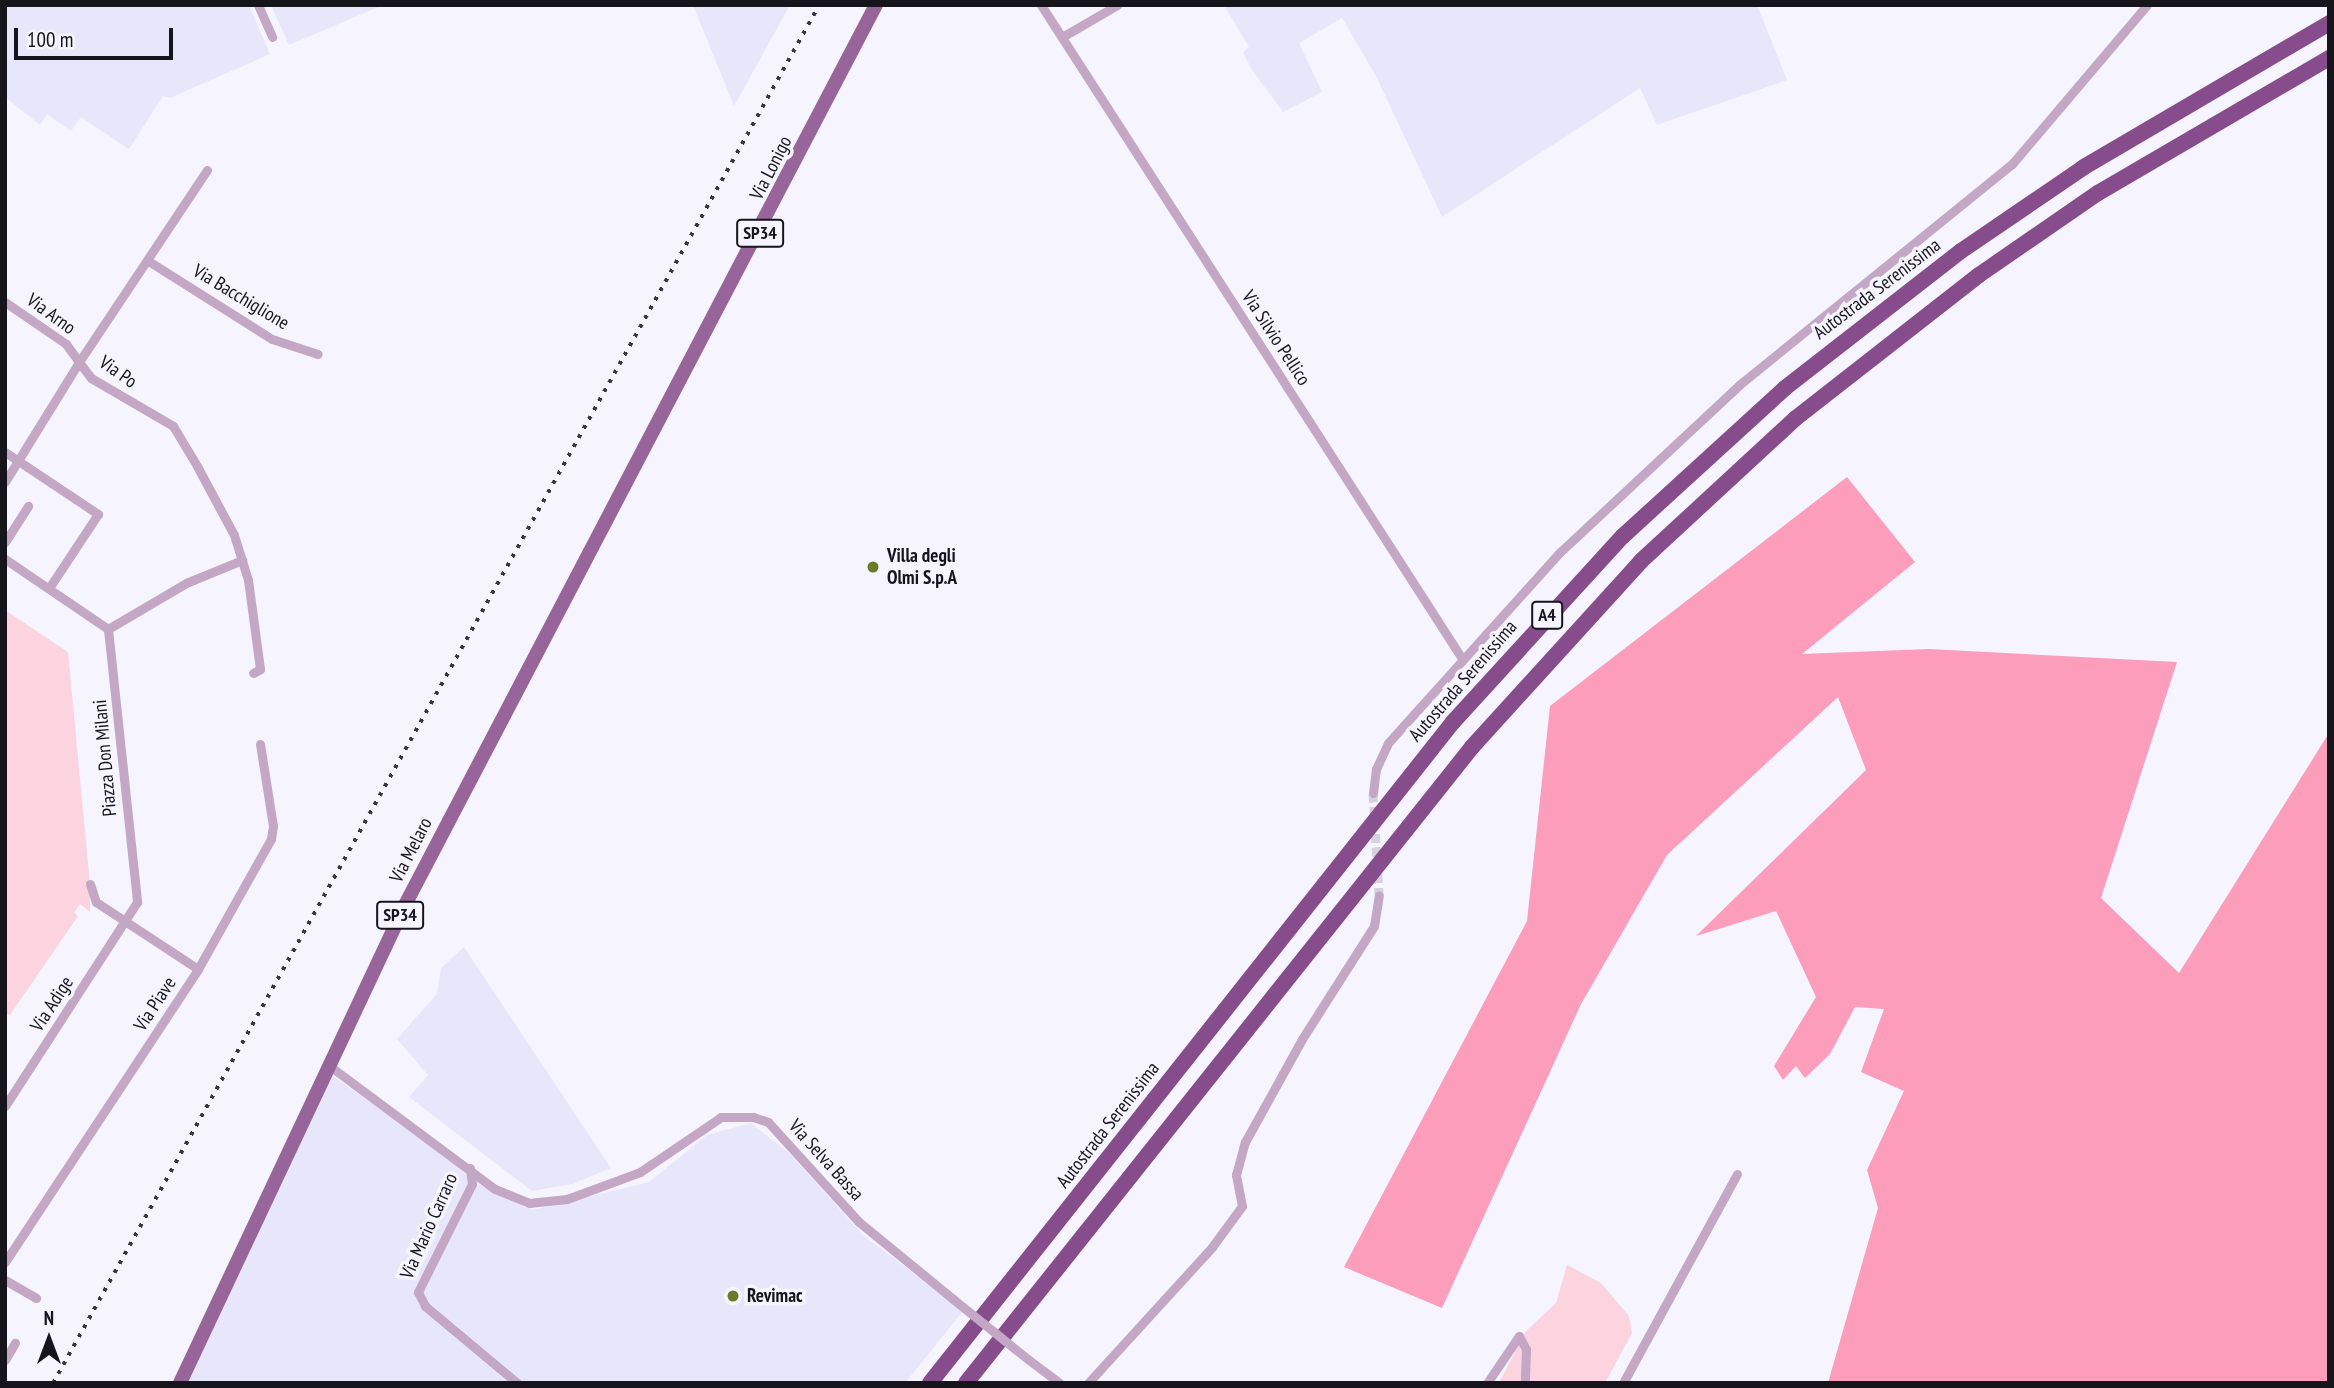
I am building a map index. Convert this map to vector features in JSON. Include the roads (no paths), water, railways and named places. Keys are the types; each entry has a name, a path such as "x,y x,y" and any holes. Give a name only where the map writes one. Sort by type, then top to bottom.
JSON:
{"highway":[{"name":"Autostrada Serenissima","path":"930,1383 1452,722 1632,528 1785,387 1961,251 2084,167 2329,23"},
{"name":"A4","path":"966,1383 1472,747 1649,553 1817,400 1979,275 2098,193 2329,58"}],"main road":[{"name":"Via Lonigo","path":"640,458 876,5"},
{"name":"Via Melaro","path":"180,1383 327,1063 417,881 640,458"}],"street":[{"path":"258,5 272,37"},
{"name":"Via Silvio Pellico","path":"1041,5 1461,657"},
{"path":"1062,37 1117,5"},
{"path":"1373,793 1376,769 1388,743 1461,657 1558,554 1739,385 2012,164 2147,5"},
{"name":"Via Po","path":"207,170 149,262 79,362 90,378 173,426 234,535 242,560 260,669 253,673"},
{"name":"Via Bacchiglione","path":"149,262 272,339 318,354"},
{"name":"Via Arno","path":"5,302 66,344 79,362 5,482"},
{"path":"5,452 99,514 49,588"},
{"path":"5,542 28,506"},
{"path":"5,559 108,629 186,583 242,560"},
{"name":"Piazza Don Milani","path":"108,629 137,902 128,921"},
{"name":"Via Piave","path":"5,1262 198,969 271,839 273,826 260,744"},
{"path":"90,884 96,902 198,969"},
{"path":"1088,1383 1212,1247 1241,1206 1236,1175 1245,1142 1302,1039 1374,926 1379,895"},
{"name":"Via Adige","path":"5,1106 128,921"},
{"name":"Via Selva Bassa","path":"327,1063 509,1197 545,1203 640,1172 721,1117 753,1117 784,1137 859,1222 1059,1383"},
{"name":"Via Mario Carraro","path":"469,1167 472,1184 418,1292 425,1306 517,1383"},
{"path":"1623,1383 1737,1174"},
{"path":"5,1280 36,1298"},
{"path":"1487,1383 1519,1336 1526,1349 1525,1383"},
{"path":"5,1360 15,1343"}],"tunnel":[{"path":"1373,793 1379,895"}],"railway":[{"path":"53,1383 819,5"}],"place":[{"name":"Villa degli Olmi S.p.A","path":"873,567"},
{"name":"Revimac","path":"733,1296"}]}
